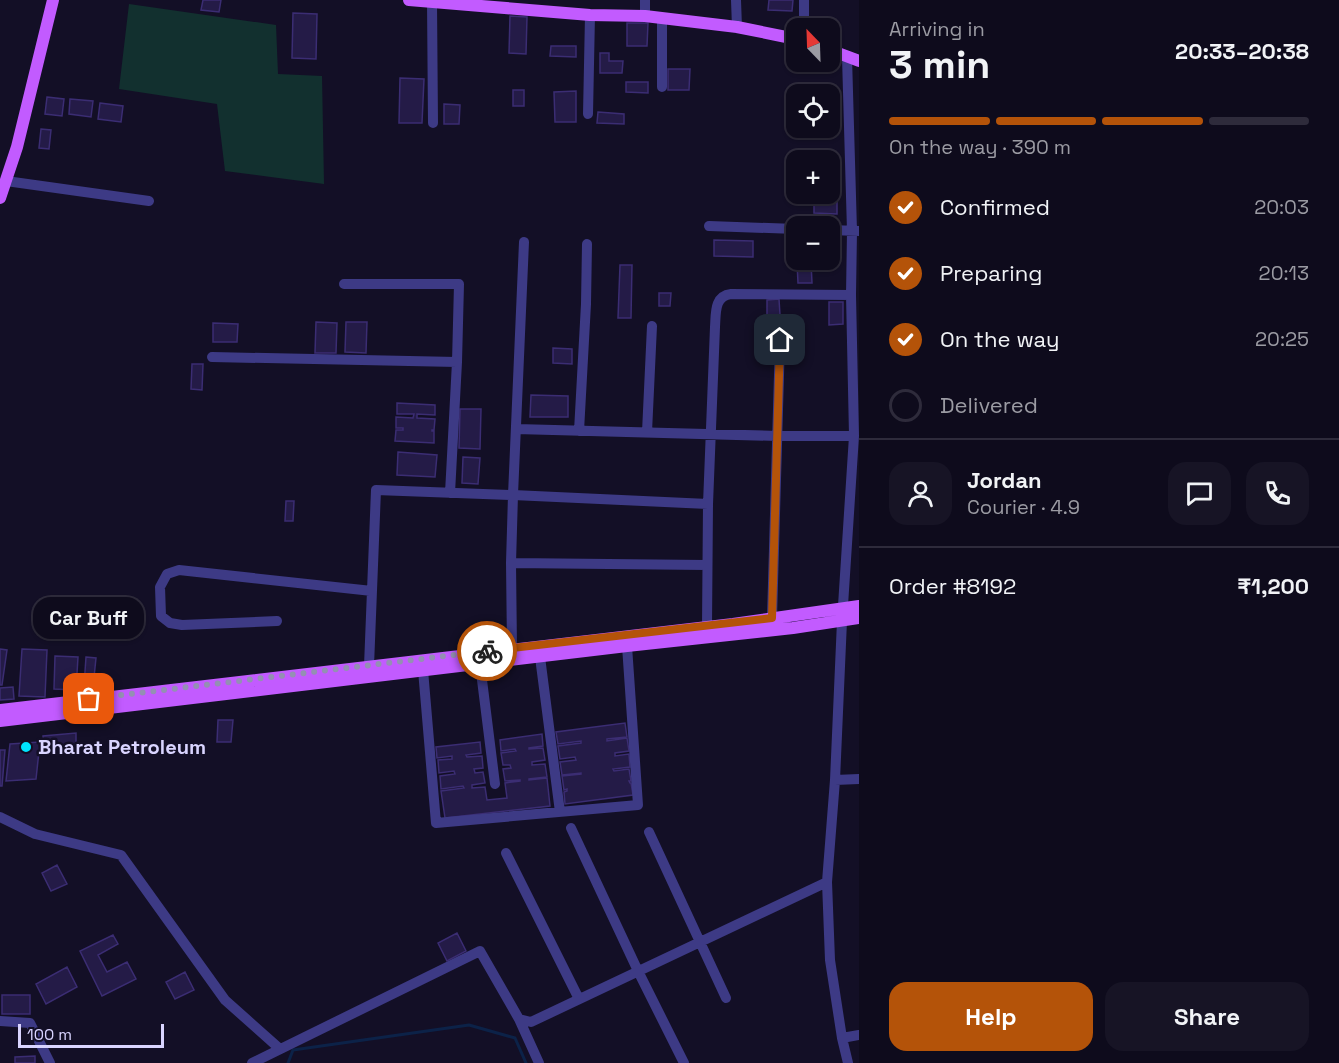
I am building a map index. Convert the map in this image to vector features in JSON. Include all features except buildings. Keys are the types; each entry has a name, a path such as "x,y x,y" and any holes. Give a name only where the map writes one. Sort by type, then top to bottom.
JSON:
{"main road":[{"path":"0,198 17,147 53,0"},
{"path":"410,0 590,15 645,16 737,27 786,37"},
{"path":"840,53 856,57"},
{"path":"0,721 793,628 843,614 859,606"},
{"path":"0,710 772,618 843,614 859,618"}],"street":[{"path":"645,0 645,16"},
{"path":"736,0 737,27"},
{"path":"804,0 804,18"},
{"path":"432,2 433,123"},
{"path":"588,114 590,15"},
{"path":"662,18 662,87"},
{"path":"848,1063 830,960 827,882 835,780 854,436 851,295 856,231 856,57"},
{"path":"6,181 149,201"},
{"path":"709,226 786,229"},
{"path":"840,230 856,231"},
{"path":"512,649 513,495 524,242"},
{"path":"579,431 587,244"},
{"path":"344,284 459,284 450,493"},
{"path":"707,626 708,504 717,304 724,295 731,294 851,295"},
{"path":"647,432 652,326"},
{"path":"772,618 780,340"},
{"path":"212,357 457,362"},
{"path":"516,429 854,436"},
{"path":"369,666 376,490 708,504"},
{"path":"511,563 708,565"},
{"path":"277,621 182,625 170,623 162,616 160,587 167,574 179,570 372,591"},
{"path":"423,670 436,823 638,805 627,646"},
{"path":"540,657 560,812"},
{"path":"480,664 495,784"},
{"path":"835,780 859,779"},
{"path":"0,817 35,834 121,855 225,1000 280,1049"},
{"path":"571,828 684,1063"},
{"path":"649,832 726,998"},
{"path":"506,853 579,999"},
{"path":"519,1019 531,1022 827,882"},
{"path":"252,1063 480,951 519,1019 539,1063"},
{"path":"0,1021 30,1023 50,1063"},
{"path":"842,1038 859,1035"}],"green space":[{"path":"129,4 276,25 278,74 322,76 324,184 225,171 217,104 119,89"}],"waterway":[{"path":"288,1063 293,1050 469,1025 515,1038 526,1063"}],"way so far":[{"path":"89,699 487,651"}],"place":[{"name":"Car Buff","path":"89,699"},
{"name":"Bharat Petroleum","path":"26,747"}],"route":[{"path":"487,651 772,618 780,340"}]}
